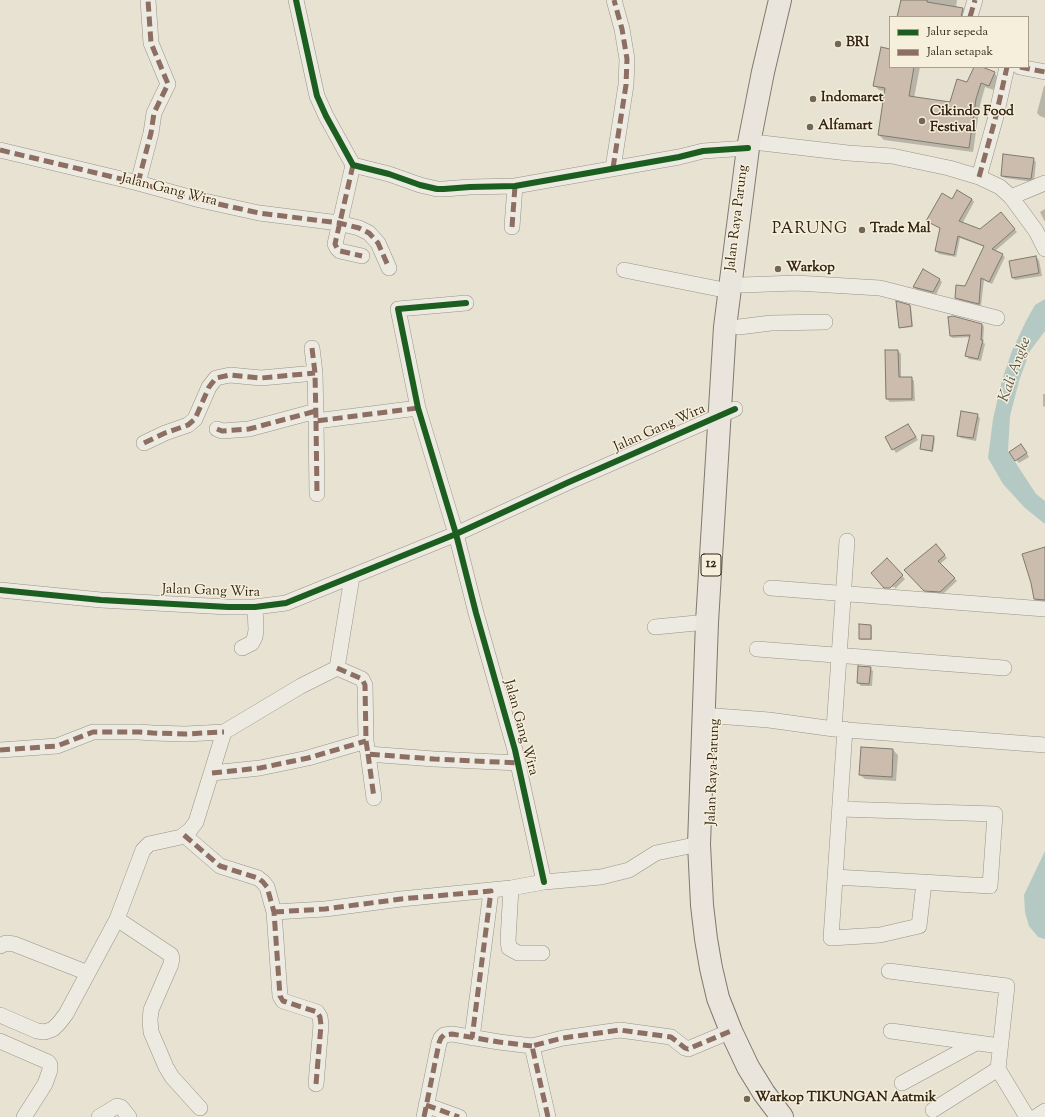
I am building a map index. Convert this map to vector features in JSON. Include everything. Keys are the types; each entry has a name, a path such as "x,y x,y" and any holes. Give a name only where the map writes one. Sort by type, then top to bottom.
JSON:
{"highway":[{"name":"Jalan Raya Parung","path":"780,0 763,72 755,146 736,288 725,327 728,412 725,525 719,624 712,816 707,876 702,912 711,968 718,998 731,1031 748,1067 764,1093 782,1117"},
{"name":"Jalan Raya Parung","path":"755,146 792,0"},
{"name":"Jalan Raya Parung","path":"736,288 738,327 707,622 699,844 716,909 724,967 745,1034 766,1078 794,1117"}],"street":[{"path":"138,183 154,113 168,84 152,48 148,0"},
{"path":"296,0 317,96 326,116 353,165 339,223 335,244 336,248 340,251 362,256"},
{"path":"613,168 626,85 627,59 622,29 614,0"},
{"path":"970,16 975,0"},
{"path":"979,177 995,120 1007,68"},
{"path":"1025,68 1045,72"},
{"path":"353,165 389,174 420,185 437,189 514,186 680,157 703,151 755,146 892,156 949,168 979,177 1000,187 1011,197 1036,232 1045,249"},
{"name":"Jalan Gang Wira","path":"0,150 138,183 200,200 259,213 339,223 359,228 370,233 378,243 388,268"},
{"path":"1011,197 1045,183"},
{"path":"512,227 514,186"},
{"path":"624,270 736,288 796,283 880,288 997,318"},
{"name":"Jalan Gang Wira","path":"466,303 398,309 418,408 456,534 476,614 503,704 518,762 544,882"},
{"path":"738,327 771,323 825,322"},
{"path":"312,348 315,373 317,494"},
{"path":"144,443 165,433 188,425 195,419 210,386 216,378 230,375 261,378 315,373"},
{"path":"217,429 222,432 249,429 316,416 418,408"},
{"name":"Jalan Gang Wira","path":"0,590 101,600 228,608 255,607 286,603 456,534 728,412"},
{"path":"847,541 839,655 840,808 831,938 880,935 919,926 924,883"},
{"path":"337,668 352,577"},
{"path":"772,588 1045,609"},
{"path":"242,648 252,643 255,637 255,607"},
{"path":"655,626 707,622"},
{"path":"757,649 1004,668"},
{"path":"0,750 57,746 93,732 185,734 224,732 301,686 337,668"},
{"path":"337,668 362,679 365,685 367,748 374,798"},
{"path":"716,716 769,720 840,729 1045,745"},
{"path":"0,1016 37,1031 45,1032 53,1029 59,1024 66,1014 117,919 143,850 149,844 175,839 184,835 196,822 224,732"},
{"path":"212,773 260,768 367,748 434,759 518,762"},
{"path":"835,877 990,886 996,814 840,808"},
{"path":"184,835 220,866 258,878 267,887 274,912 280,996 283,1001 317,1012 320,1017 321,1025 316,1084"},
{"path":"274,912 325,909 400,899 491,891 544,882 585,879 618,873 633,868 656,853 699,844"},
{"path":"511,888 508,940 509,948 518,953 542,953"},
{"path":"472,1038 491,891"},
{"path":"117,919 170,955 172,958 171,964 151,1010 150,1020 152,1032 166,1067 200,1108"},
{"path":"0,946 6,943 14,944 88,973"},
{"path":"889,971 1007,986 998,1069 1027,1117"},
{"path":"459,1117 425,1111 441,1038 444,1035 448,1034 532,1046 563,1038 620,1030 671,1037 688,1049 731,1031"},
{"path":"891,1031 1000,1046"},
{"path":"902,1083 976,1043"},
{"path":"1,1044 48,1062 50,1065 50,1070 45,1084 24,1117"},
{"path":"532,1046 548,1117"},
{"path":"933,1110 998,1069"},
{"path":"99,1117 117,1106 121,1107 128,1117"},
{"path":"1036,1117 1045,1111"}],"water":[{"name":"Kali Angke","path":"1045,299 1045,331 1030,351 1019,381 1010,416 1008,451 1036,494 1045,501 1045,524 1025,508 1003,484 988,458 993,419 1002,380 1012,351 1035,305"},
{"path":"1045,851 1045,939 1038,937 1029,926 1025,912 1024,895"}],"building":[{"path":"901,0 927,0 927,2 963,8 961,16 897,16"},
{"path":"881,47 889,49 889,68 914,68 909,96 950,102 957,79 967,82 974,68 985,68 995,72 989,86 981,83 976,99 969,148 878,135 885,88 873,86"},
{"path":"1003,154 1034,158 1031,179 1001,176"},
{"path":"957,190 972,199 959,221 980,229 1001,212 1015,229 992,249 1003,254 989,282 981,278 979,304 955,298 956,285 965,286 984,246 958,236 954,255 935,251 940,228 926,221 942,193 952,199"},
{"path":"1036,256 1039,273 1012,278 1009,261"},
{"path":"923,269 940,279 933,292 913,287"},
{"path":"896,301 910,305 912,326 899,328"},
{"path":"953,316 982,324 981,340 983,340 978,359 965,356 970,335 950,336 948,317"},
{"path":"885,350 898,350 899,377 912,377 912,399 886,399"},
{"path":"961,411 978,414 973,438 957,436"},
{"path":"908,424 916,437 892,450 885,437"},
{"path":"922,435 934,436 932,451 920,449"},
{"path":"1021,444 1027,453 1015,461 1009,452"},
{"path":"936,544 945,555 938,561 955,578 940,592 924,591 904,570"},
{"path":"1045,547 1045,600 1034,599 1031,583 1022,554"},
{"path":"887,558 903,575 890,588 884,588 871,573"},
{"path":"859,624 871,625 871,639 859,639"},
{"path":"858,666 871,667 869,684 857,683"},
{"path":"861,747 893,749 892,777 859,775"}],"marked path":[{"path":"138,183 151,133 154,113 168,84 151,43 148,0"},
{"path":"613,168 626,85 627,59 622,29 614,0"},
{"path":"970,16 975,0"},
{"path":"979,177 995,120 1007,68"},
{"path":"1025,68 1045,72"},
{"path":"0,150 138,183 200,200 259,213 339,223 359,228 369,233 378,243 389,268"},
{"path":"353,165 335,244 340,251 362,256"},
{"path":"512,227 515,186"},
{"path":"312,348 315,373 316,421 418,408"},
{"path":"144,443 165,433 188,425 195,419 209,387 216,378 230,375 261,378 315,373"},
{"path":"217,429 222,431 249,429 316,411"},
{"path":"316,421 317,494"},
{"path":"337,668 362,679 365,685 366,741 368,754 518,763"},
{"path":"0,750 57,746 93,732 185,734 224,732"},
{"path":"212,773 260,768 308,758 366,741"},
{"path":"368,754 374,798"},
{"path":"184,835 220,866 258,878 267,887 274,912 280,996 283,1001 317,1012 320,1017 321,1025 316,1084"},
{"path":"274,912 325,909 401,899 491,891 472,1038"},
{"path":"548,1117 532,1046 563,1038 620,1030 671,1037 688,1049 731,1031"},
{"path":"424,1117 439,1043 444,1035 452,1034 532,1046"},
{"path":"426,1105 459,1117"}],"cycle path":[{"path":"296,0 317,96 326,116 353,165 389,174 420,185 437,189 515,186 679,157 703,151 748,148"},
{"path":"466,303 398,309 418,408 456,534 476,613 515,750 544,882"},
{"path":"0,590 101,600 228,607 255,607 286,603 456,534 569,482 735,409"}],"place":[{"name":"BRI","path":"838,44"},
{"name":"Indomaret","path":"813,99"},
{"name":"Cikindo Food Festival","path":"922,121"},
{"name":"Alfamart","path":"810,127"},
{"name":"Trade Mal","path":"862,230"},
{"name":"Warkop","path":"778,269"},
{"name":"Warkop TIKUNGAN Aatmik","path":"747,1099"}],"district":[{"name":"PARUNG","path":"810,230"}]}
